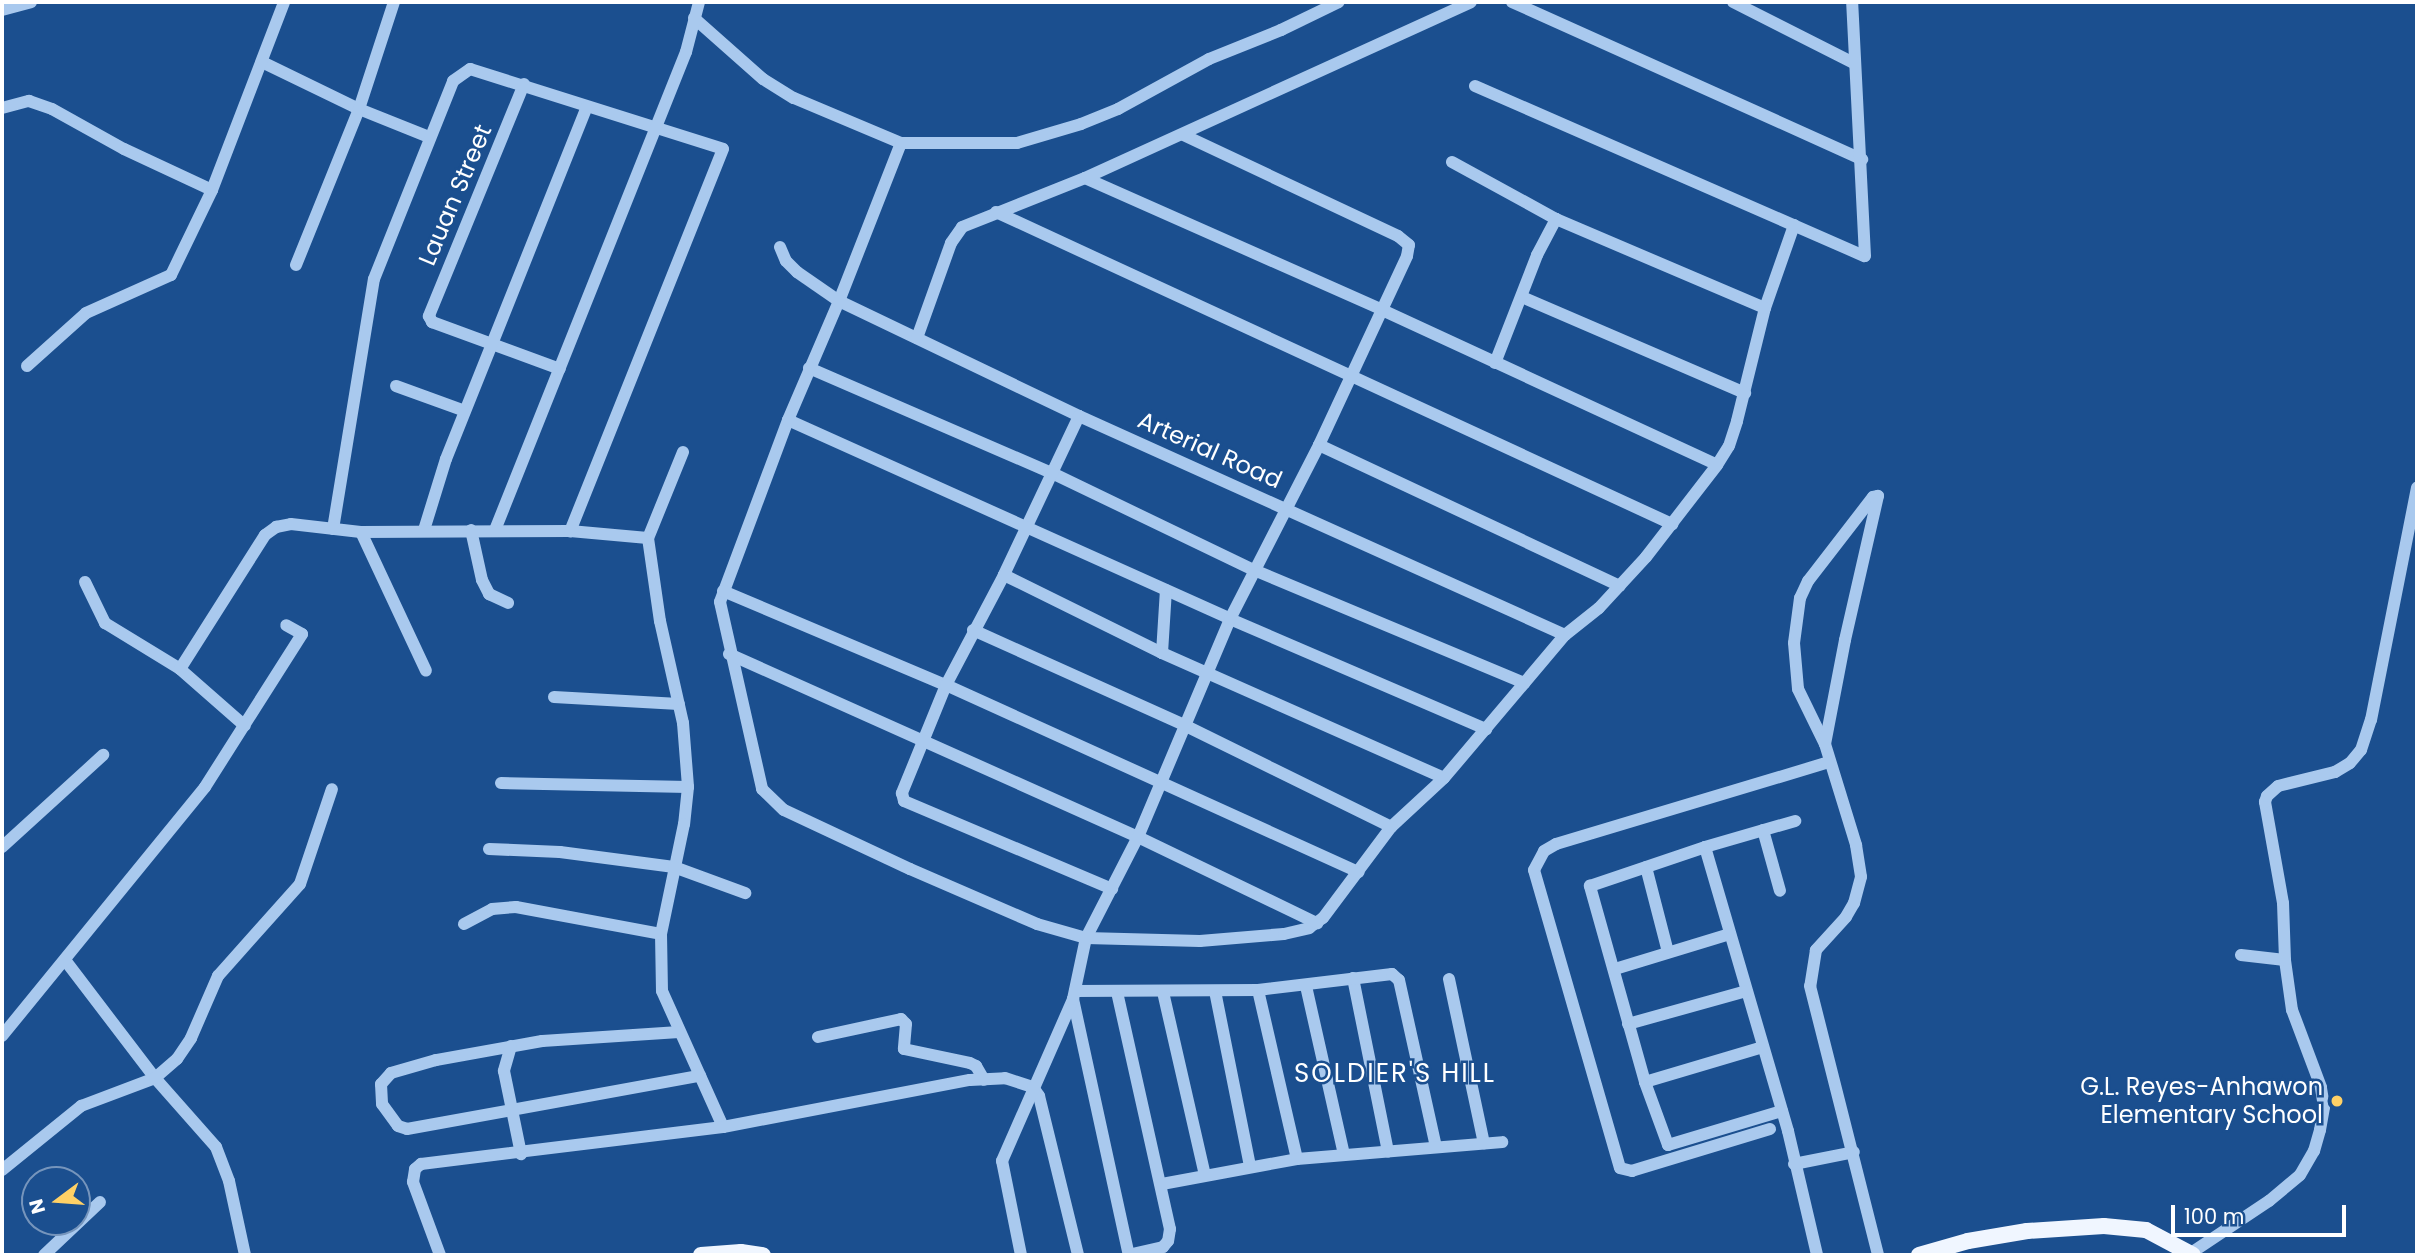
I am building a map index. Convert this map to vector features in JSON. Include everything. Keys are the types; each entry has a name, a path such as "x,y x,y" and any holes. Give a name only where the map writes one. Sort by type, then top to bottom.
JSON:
{"main road":[{"path":"1919,1255 1968,1241 2027,1231 2104,1226 2146,1230 2192,1254"},
{"path":"701,1255 741,1252 763,1255"}],"street":[{"path":"2,9 31,2"},
{"path":"27,366 86,313 171,275 212,190 284,2"},
{"path":"296,265 359,109 394,2"},
{"path":"495,530 686,52 699,2"},
{"path":"694,18 763,79 794,99 901,143 1017,143 1081,124 1118,108 1209,59 1281,30 1339,2"},
{"path":"917,338 957,232 996,212 1085,178 1183,135 1471,2"},
{"path":"1512,2 1861,159"},
{"path":"1733,2 1854,63"},
{"path":"1475,86 1865,256 1852,2"},
{"path":"262,62 359,109 429,137"},
{"path":"333,529 374,279 453,80 463,71 478,70 723,149 570,531"},
{"name":"Lauan Street","path":"490,345 432,322 430,310 524,84"},
{"path":"2,108 29,101 52,108 124,149 212,190"},
{"path":"424,530 490,345 587,107"},
{"path":"1021,1255 1001,1167 1074,995 1086,938 1138,837 1230,618 1319,445 1349,374 1407,256 1409,245 1398,236 1183,135"},
{"path":"901,143 839,301 788,420 723,591 720,602 729,654 762,789 784,810 1037,924 1086,938 1200,941 1299,932 1317,923 1359,872 1391,827 1444,778 1565,635 1582,624 1620,586 1717,465 1728,446 1745,393 1765,308 1794,225"},
{"path":"1452,162 1556,219 1765,308"},
{"path":"1085,178 1380,309 1717,465"},
{"path":"996,212 1672,524"},
{"path":"1495,363 1537,255 1556,219"},
{"name":"Arterial Road","path":"780,247 786,261 797,272 839,301 1079,416 1286,506 1410,567 1565,635"},
{"path":"1522,297 1745,393"},
{"path":"490,345 560,369"},
{"path":"809,368 1052,472 1254,570 1524,683"},
{"path":"396,386 465,411"},
{"path":"1079,416 1004,575 946,685 902,793 904,801 1112,889"},
{"path":"788,420 1166,590 1486,729"},
{"path":"1319,445 1620,586"},
{"path":"683,452 649,538 660,621 679,704 688,787 684,824 661,934 662,991 723,1127"},
{"path":"2192,1254 2269,1201 2300,1175 2314,1151 2324,1107 2321,1087 2302,1043 2292,1010 2285,960 2283,903 2266,809 2267,796 2278,786 2295,780 2335,772 2350,763 2361,750 2371,720 2417,487"},
{"path":"1825,744 1845,640 1878,500 1876,496 1808,581 1796,619 1798,689 1825,744 1856,845 1861,877 1854,903 1846,917 1816,950 1810,986 1878,1255"},
{"path":"180,669 270,530 291,524 360,532 570,531 649,538"},
{"path":"471,530 482,580 489,594 508,603"},
{"path":"360,532 426,671"},
{"path":"1004,575 1163,653 1444,778"},
{"path":"85,582 105,623 180,669 245,726"},
{"path":"1163,653 1166,590"},
{"path":"723,591 946,685 1359,872"},
{"path":"3,1032 205,787 245,726 265,688 302,634 286,625"},
{"path":"973,630 1184,725 1391,827"},
{"path":"729,654 1138,837 1317,923"},
{"path":"554,697 679,704"},
{"path":"2,847 103,755"},
{"path":"1770,1129 1632,1171 1620,1168 1534,870 1538,858 1556,845 1829,762"},
{"path":"501,783 688,787"},
{"path":"2,1170 81,1106 155,1078 177,1059 191,1038 218,976 300,884 332,789"},
{"path":"1782,1111 1668,1145 1645,1082 1615,969 1590,895 1590,886 1704,847 1795,821"},
{"path":"1762,830 1780,891"},
{"path":"1704,847 1782,1111 1817,1255"},
{"path":"489,849 560,852 674,867 745,893"},
{"path":"1646,867 1668,951"},
{"path":"464,924 492,909 516,907 661,934"},
{"path":"1615,969 1730,934"},
{"path":"2241,955 2285,960"},
{"path":"65,960 155,1078 216,1147 229,1181 245,1255"},
{"path":"1074,995 1258,990 1392,974 1399,980 1436,1147"},
{"path":"1353,978 1388,1151"},
{"path":"1449,979 1484,1143"},
{"path":"1306,986 1344,1154"},
{"path":"1258,990 1297,1159"},
{"path":"1628,1024 1746,991"},
{"path":"1074,995 1129,1255 1163,1247 1168,1241 1170,1229 1116,992"},
{"path":"1163,992 1205,1175"},
{"path":"1215,992 1250,1166"},
{"path":"818,1037 901,1019 906,1024 904,1049 970,1063 976,1066 984,1080"},
{"path":"679,1032 511,1046 436,1060 391,1073 381,1084 380,1092 389,1114 398,1126 407,1129 700,1076"},
{"path":"511,1046 504,1071 509,1109 521,1154"},
{"path":"1645,1082 1763,1047"},
{"path":"440,1255 413,1182 415,1169 428,1163 521,1154 723,1127 1005,1078 1033,1087 1047,1116 1078,1255"},
{"path":"1161,1184 1297,1159 1502,1142"},
{"path":"1794,1164 1854,1152"},
{"path":"44,1255 100,1202"}],"place":[{"name":"G.L. Reyes-Anhawon Elementary School","path":"2337,1101"}],"district":[{"name":"SOLDIER'S HILL","path":"1395,1074"}]}
